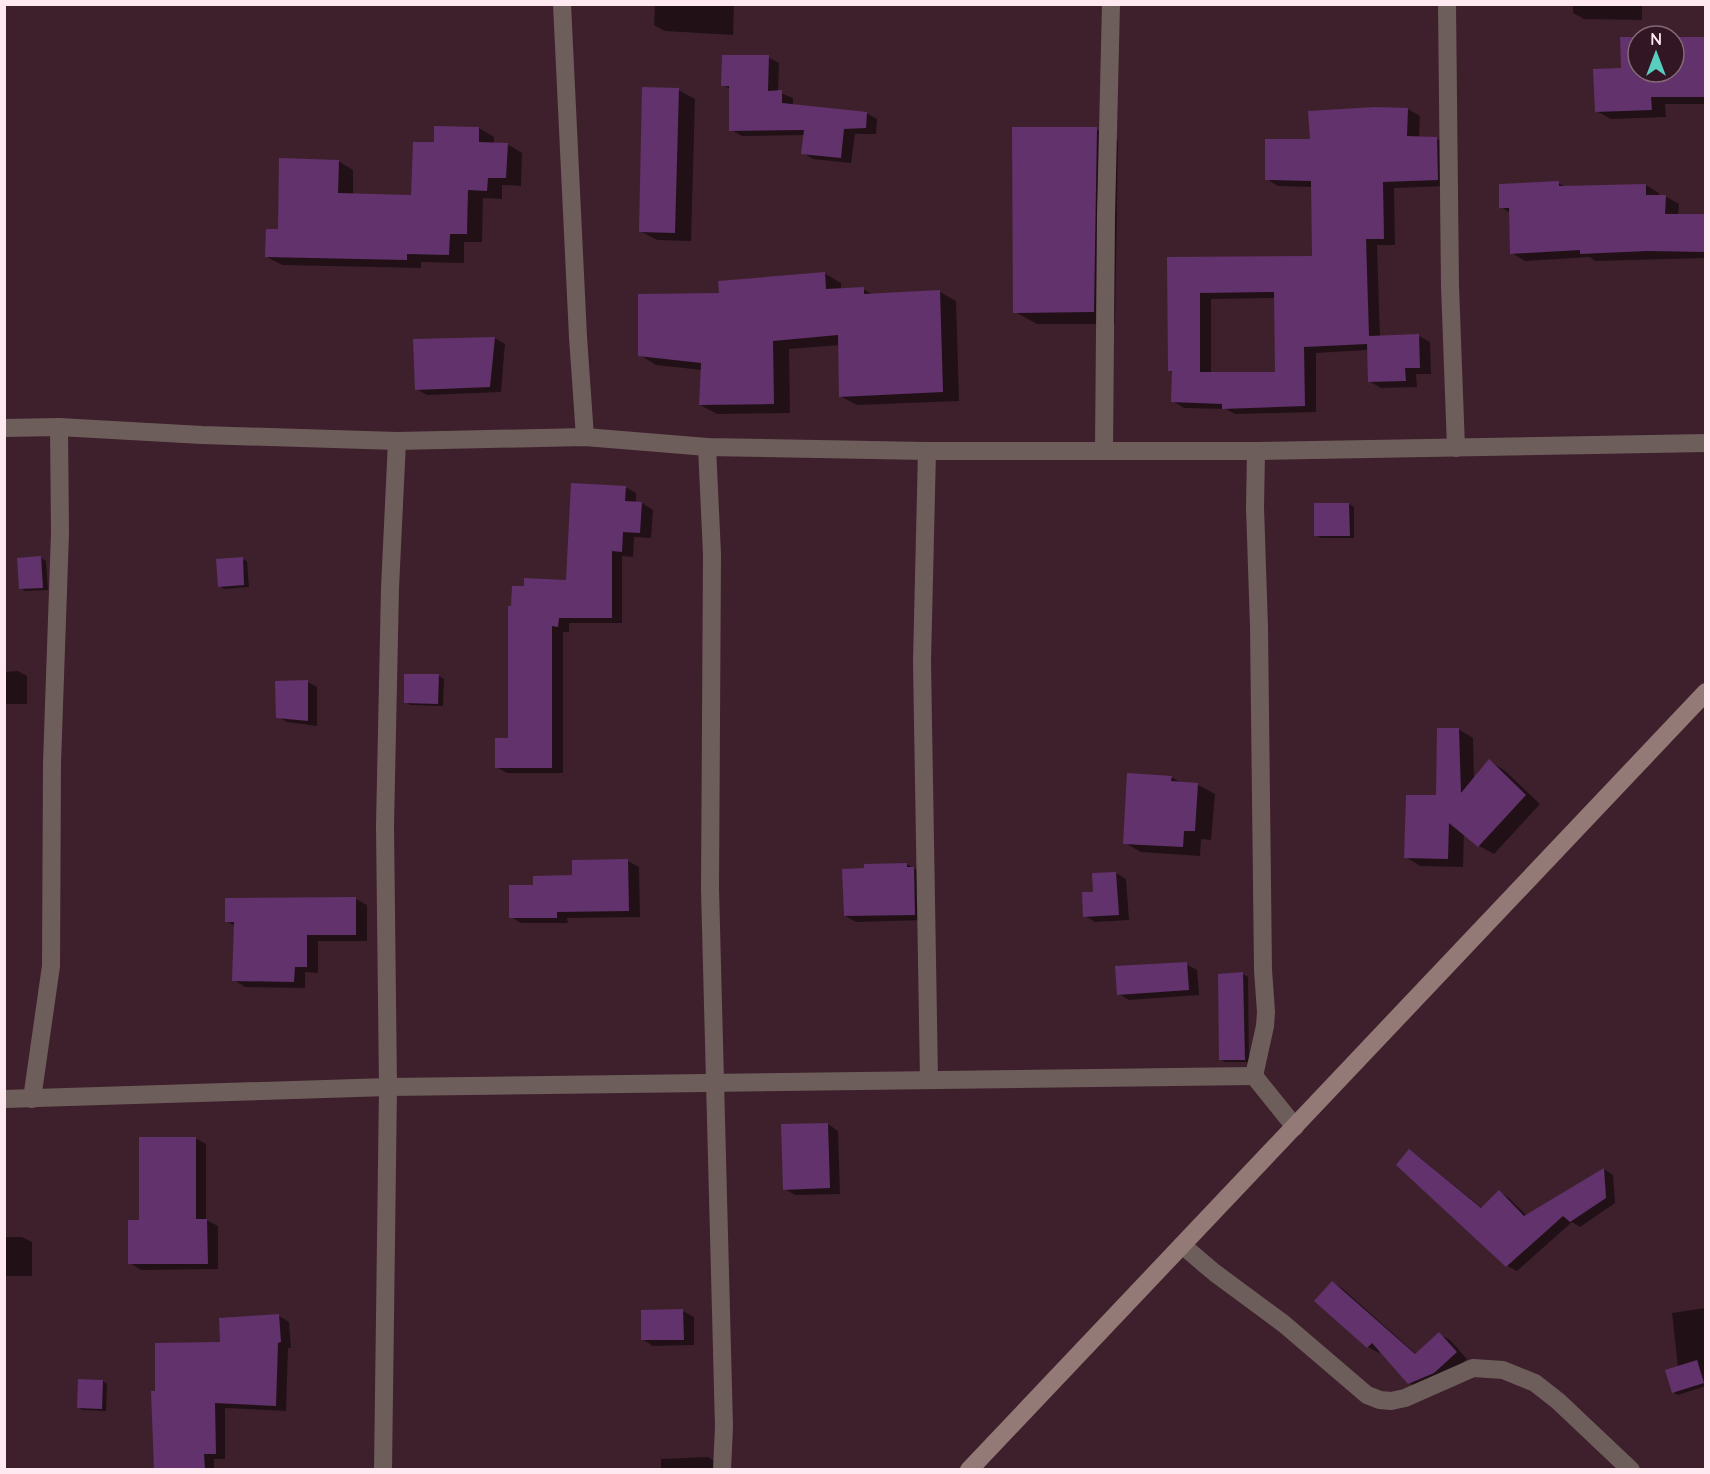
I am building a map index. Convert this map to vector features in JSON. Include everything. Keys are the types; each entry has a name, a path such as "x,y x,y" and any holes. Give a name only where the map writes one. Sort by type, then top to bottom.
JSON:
{"street":[{"path":"562,4 585,438"},
{"path":"1104,451 1111,4"},
{"path":"1447,4 1450,286 1456,448"},
{"path":"4,428 59,427 202,435 398,441 585,438 707,447 927,451 1256,451 1706,443"},
{"path":"32,1099 51,966 52,763 60,533 59,427"},
{"path":"383,1470 388,1087 385,826 390,588 398,441"},
{"path":"707,447 712,554 710,889 724,1415 722,1470"},
{"path":"927,451 922,662 929,1080"},
{"path":"1254,1076 1266,1012 1263,970 1256,451"},
{"path":"969,1470 1706,692"},
{"path":"4,1099 388,1087 1254,1076"},
{"path":"1254,1076 1294,1126"},
{"path":"1182,1245 1215,1273 1284,1324 1367,1395 1390,1401 1405,1398 1462,1371 1473,1368 1503,1370 1522,1376 1543,1389 1631,1470"}],"building":[{"path":"1620,37 1626,37 1626,84 1686,84 1686,37 1706,37 1706,97 1651,97 1652,110 1595,112 1593,69 1621,68"},
{"path":"722,55 769,55 768,91 782,90 782,103 867,112 866,128 844,129 841,158 801,154 804,130 729,131 729,86 721,86"},
{"path":"642,87 679,88 675,233 639,232"},
{"path":"1375,107 1408,108 1407,136 1437,137 1438,180 1383,182 1384,239 1366,239 1369,336 1419,334 1420,368 1405,368 1406,381 1368,382 1367,344 1304,347 1305,406 1222,409 1222,404 1171,402 1172,371 1168,371 1167,257 1312,256 1311,181 1265,180 1265,139 1310,139 1308,111","holes":["1274,292 1275,372 1200,372 1200,293"]},
{"path":"434,126 479,127 479,142 508,143 506,178 488,178 487,191 468,190 467,234 450,234 449,255 407,254 407,260 265,257 266,229 278,229 279,158 339,160 338,193 411,195 413,142 434,142"},
{"path":"1012,127 1097,127 1094,312 1013,313"},
{"path":"1559,181 1559,186 1646,184 1646,195 1666,195 1665,214 1706,214 1706,252 1648,251 1580,254 1580,250 1510,254 1509,208 1499,208 1499,184"},
{"path":"825,272 826,289 864,287 864,294 940,290 943,392 839,397 838,335 773,341 774,404 699,405 701,363 638,356 638,294 719,293 718,281"},
{"path":"495,337 490,387 415,390 413,339"},
{"path":"571,483 626,486 625,501 642,502 640,533 623,532 622,552 612,551 612,618 559,618 558,627 552,626 552,768 495,768 495,738 508,738 508,606 511,606 512,586 524,586 524,578 566,580"},
{"path":"1314,503 1349,503 1350,536 1314,536"},
{"path":"41,556 43,588 19,589 17,558"},
{"path":"243,557 244,585 218,587 216,559"},
{"path":"404,674 439,674 438,704 404,703"},
{"path":"308,680 308,721 276,718 275,681"},
{"path":"1437,728 1459,728 1461,793 1489,759 1526,795 1478,847 1449,823 1448,859 1404,858 1406,795 1436,795"},
{"path":"1127,773 1172,776 1171,781 1198,783 1195,831 1184,831 1183,847 1123,844"},
{"path":"628,859 629,911 557,912 557,918 509,918 509,885 533,885 533,876 572,875 572,860"},
{"path":"907,863 907,867 914,867 915,915 844,916 842,869 864,868 864,864"},
{"path":"1116,872 1119,915 1083,917 1082,892 1093,892 1092,873"},
{"path":"356,897 356,935 307,935 307,967 295,967 294,982 232,981 234,922 225,922 225,898"},
{"path":"1187,962 1189,990 1117,995 1115,966"},
{"path":"1243,972 1245,1060 1219,1060 1218,974"},
{"path":"828,1123 830,1188 783,1190 781,1124"},
{"path":"139,1137 196,1137 196,1219 207,1219 208,1264 128,1264 128,1220 139,1220"},
{"path":"1409,1149 1481,1208 1499,1190 1524,1216 1604,1168 1606,1198 1570,1222 1563,1216 1506,1267 1396,1165"},
{"path":"1332,1281 1415,1354 1439,1332 1457,1352 1434,1373 1408,1384 1372,1343 1367,1348 1314,1301"},
{"path":"683,1309 684,1340 641,1340 641,1310"},
{"path":"279,1314 281,1342 278,1343 276,1406 215,1403 216,1454 204,1454 205,1470 154,1470 151,1391 155,1391 155,1343 220,1342 219,1318"},
{"path":"1697,1360 1704,1383 1672,1393 1665,1370"},
{"path":"78,1379 103,1380 102,1409 77,1408"}]}
